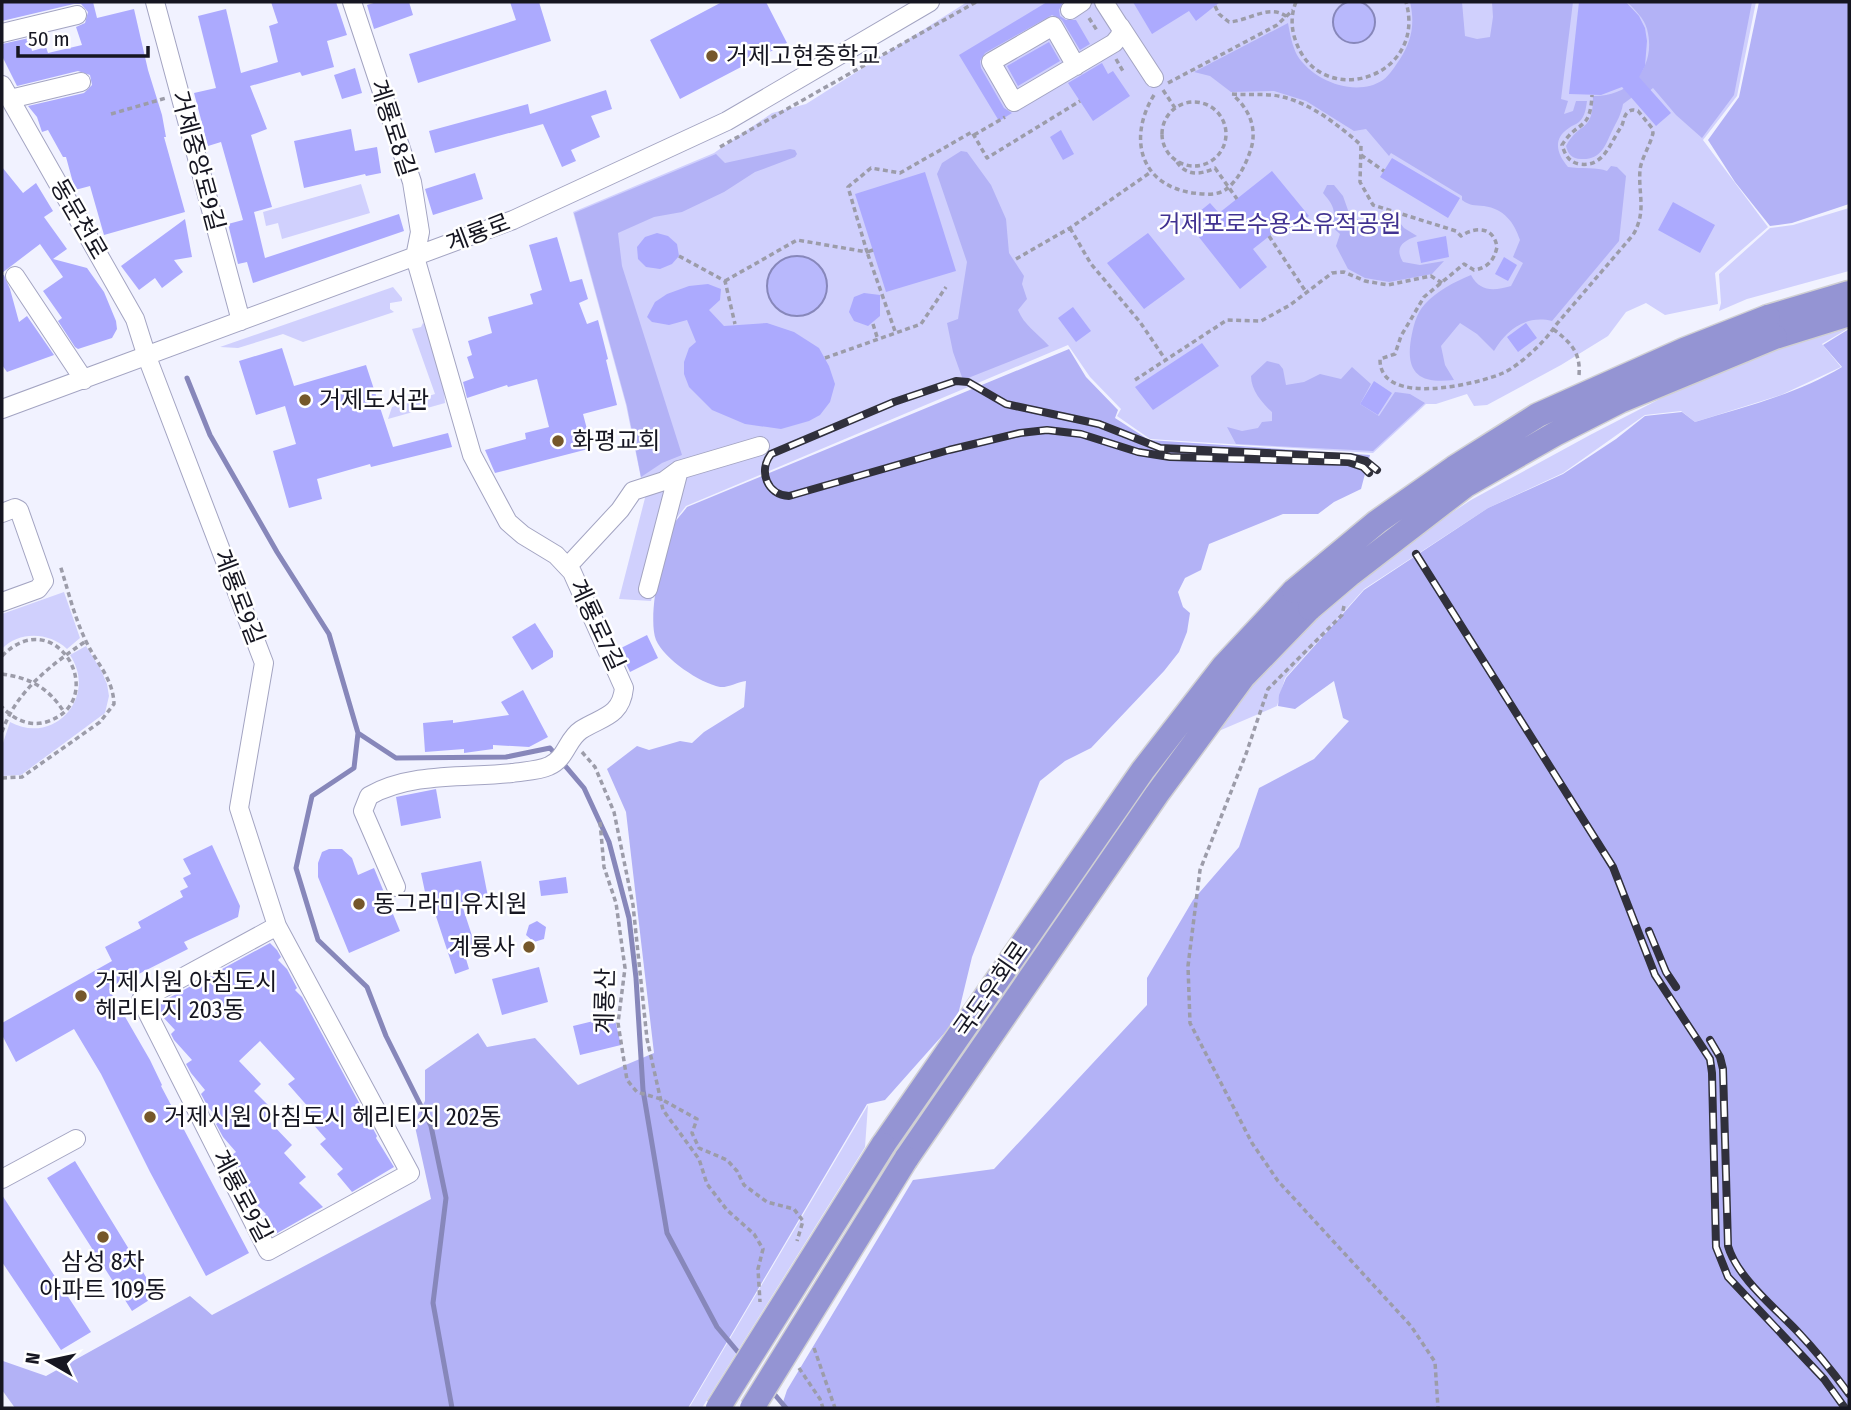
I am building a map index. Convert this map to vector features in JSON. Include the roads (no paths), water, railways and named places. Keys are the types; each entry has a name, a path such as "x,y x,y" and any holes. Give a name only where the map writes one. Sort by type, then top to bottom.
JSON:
{"highway":[{"path":"1771,327 1849,293"},
{"path":"1302,600 1377,522 1454,468 1538,415 1684,350 1771,327 1849,314"},
{"name":"국도우회로","path":"718,1408 883,1145 1143,770 1223,667 1302,600"},
{"name":"국도우회로","path":"752,1408 906,1158 1157,794 1302,600"}],"street":[{"name":"거제중앙로9길","path":"155,2 241,321"},
{"name":"계룡로8길","path":"352,2 412,183 421,232 415,257"},
{"name":"계룡로","path":"2,409 513,220 727,121 930,2"},
{"path":"1106,4 1154,78"},
{"path":"2,33 77,15"},
{"path":"1076,66 1053,26 991,62 1014,102 1076,66 1108,47 1119,37 1120,26"},
{"path":"6,92 81,82"},
{"name":"동문천로","path":"6,92 135,318 146,357"},
{"name":"계룡로7길","path":"396,887 363,811 369,796 415,781 528,771 564,751 581,730 610,716 620,703 624,688 568,566 508,522 472,455 415,257"},
{"path":"15,276 83,380"},
{"name":"계룡로9길","path":"146,357 264,663 239,808 277,926 410,1173 268,1251 141,1000 277,926"},
{"path":"568,566 634,491 664,481 679,470 760,446"},
{"path":"648,589 679,470"},
{"path":"2,513 15,508 19,510 44,581 38,589 2,601"},
{"path":"2,1180 76,1139"}],"waterway":[{"path":"187,378 210,435 277,552 329,634 358,733 396,758 506,757 550,748 584,788 609,842 629,918 636,978 643,1090 667,1233 717,1327 743,1358"},
{"path":"358,733 354,768 312,796 296,868 318,940 367,987 386,1036 431,1126 446,1198 433,1303 452,1408"},
{"path":"770,1389 786,1408"}],"railway":[{"path":"1369,473 1363,467 1348,462 1170,457 1138,452 1081,434 1047,430 1020,433 949,450 789,496 781,495 770,487 765,468 771,454 894,402 956,381 968,382 1006,404 1099,424 1160,448 1350,457 1366,461 1377,470"},
{"path":"1416,554 1613,867 1655,975 1710,1059 1716,1247 1728,1277 1824,1379 1845,1408"},
{"path":"1649,931 1666,972 1676,987"},
{"path":"1710,1040 1720,1057 1723,1069 1728,1246 1739,1269 1811,1346 1849,1394"}],"place":[{"name":"거제고현중학교","path":"712,56"},
{"name":"거제도서관","path":"305,400"},
{"name":"화평교회","path":"558,441"},
{"name":"동그라미유치원","path":"359,904"},
{"name":"계룡사","path":"529,947"},
{"name":"거제시원 아침도시 헤리티지 203동","path":"81,996"},
{"name":"거제시원 아침도시 헤리티지 202동","path":"150,1117"},
{"name":"삼성 8차 아파트 109동","path":"103,1237"}],"park label":[{"name":"거제포로수용소유적공원","path":"1280,224"}]}
